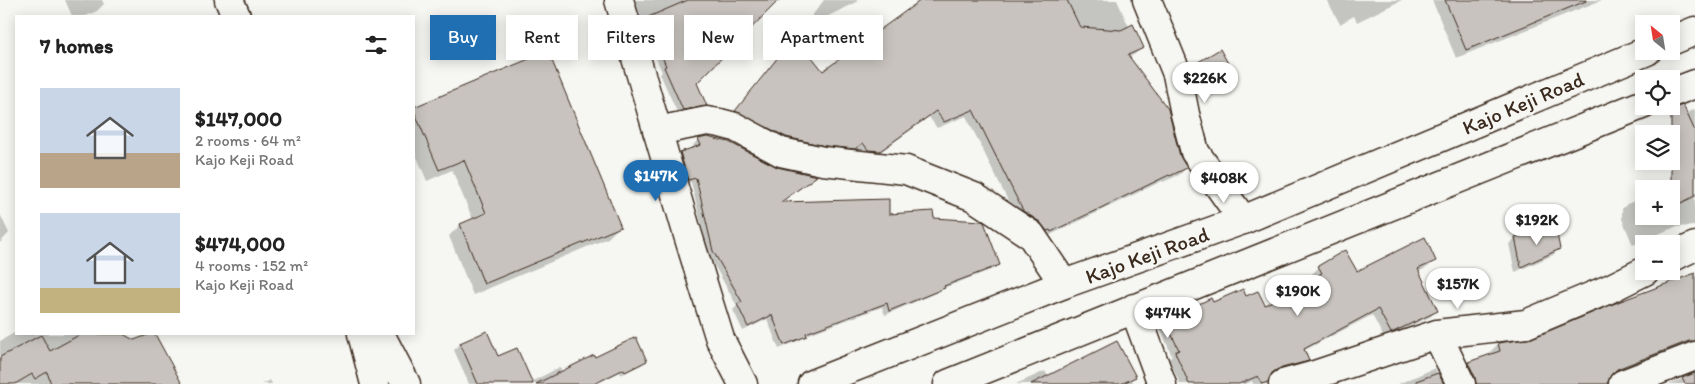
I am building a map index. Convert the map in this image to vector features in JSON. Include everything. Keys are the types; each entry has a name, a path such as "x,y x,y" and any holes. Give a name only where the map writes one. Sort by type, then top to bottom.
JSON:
{"main road":[{"path":"229,0 236,15"},
{"path":"619,0 720,339 743,384"},
{"path":"1147,0 1177,74 1195,152 1243,220"},
{"path":"1680,37 1695,31"},
{"name":"Kajo Keji Road","path":"812,384 1064,284 1243,220 1635,56"},
{"path":"1680,90 1695,84"},
{"name":"Kajo Keji Road","path":"948,384 1635,108"},
{"path":"657,131 707,121 720,122 735,127 781,152 823,161 906,170 974,197 1030,235 1064,284"},
{"path":"1680,254 1695,246"},
{"path":"1283,384 1437,334 1526,324 1635,276"},
{"path":"1134,308 1162,384"},
{"path":"1437,334 1461,384"},
{"path":"362,335 375,384"},
{"path":"381,335 406,384"},
{"path":"1623,384 1695,356"}],"building":[{"path":"688,0 779,0 753,26 753,15 684,15 684,60 720,60 697,83 707,106 683,110 664,67 666,66 664,60 674,60 674,15 653,15"},
{"path":"921,0 1067,0 1080,27 1121,30 1133,24 1144,48 1128,55 1168,109 1180,156 1187,168 1051,232 1050,230 1047,231 1040,222 1023,211 973,110 944,122 936,111 880,151 868,150 863,143 855,149 825,146 786,137 735,111 776,60 814,60 823,71 838,60 883,60 883,28"},
{"path":"1445,0 1586,0 1586,1 1466,50"},
{"path":"1220,49 1234,74 1209,89 1195,64"},
{"path":"526,60 552,60 621,227 484,284 460,224 486,213 464,160 439,170 415,113 415,107"},
{"path":"1683,105 1695,131 1695,196 1680,204 1680,180 1671,180 1671,170 1680,170 1680,125 1671,125 1671,115 1680,115 1680,106"},
{"path":"707,137 729,142 777,167 817,176 781,202 889,199 889,214 933,211 934,218 984,222 1000,265 944,286 945,288 889,311 887,303 806,333 807,336 784,345 772,315 748,327 737,304 742,302 713,251 696,178 688,180 680,152 701,145 698,139"},
{"path":"1556,229 1560,249 1521,267 1515,237"},
{"path":"1425,237 1436,261 1418,269 1438,311 1391,333 1378,309 1304,349 1309,361 1278,369 1272,373 1268,382 1262,384 1258,376 1239,384 1189,384 1175,352 1179,350 1165,321 1211,298 1213,302 1243,289 1246,296 1258,291 1265,305 1322,273 1318,266 1345,250 1357,271"},
{"path":"1695,273 1695,341 1689,341 1617,369 1611,375 1607,384 1476,384 1468,362 1500,351 1498,343 1532,338"},
{"path":"487,331 498,356 517,348 533,384 478,384 460,343"},
{"path":"41,335 50,351 79,335 125,335 134,340 147,335 156,335 182,384 51,384 47,372 35,379 32,374 15,384 0,384 0,357"},
{"path":"636,337 647,361 625,372 624,369 594,384 536,384 594,355 595,357"},
{"path":"1117,341 1136,377 1121,384 1031,384"},
{"path":"1438,373 1444,384 1416,384 1416,381"},
{"path":"1695,373 1695,384 1685,384 1682,378"}]}
